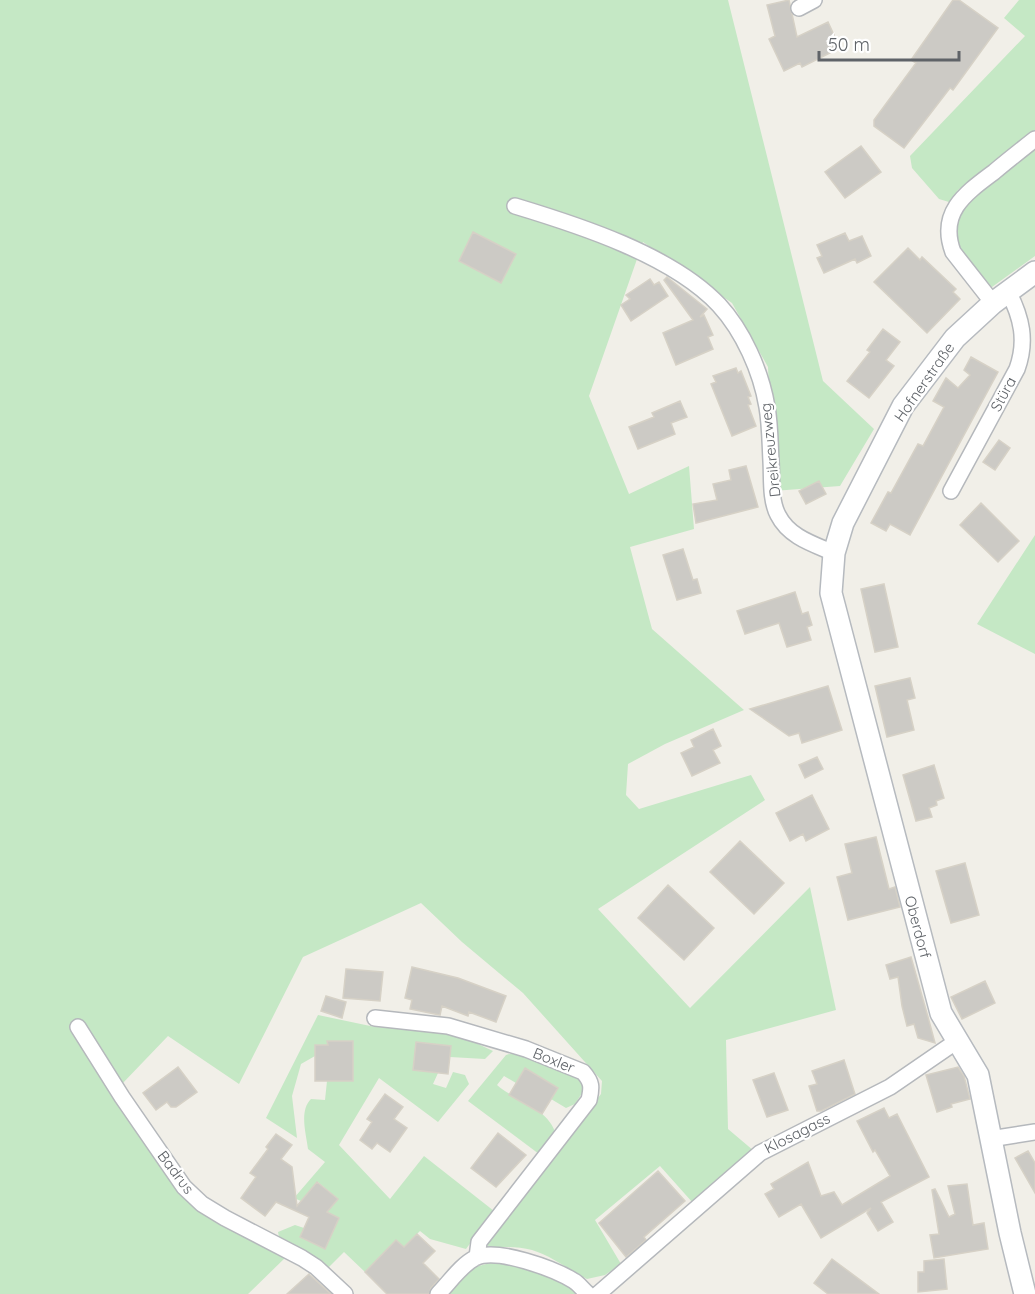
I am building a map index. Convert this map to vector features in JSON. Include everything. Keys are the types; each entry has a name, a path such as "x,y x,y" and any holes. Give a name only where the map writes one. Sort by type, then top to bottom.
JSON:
{"main road":[{"name":"Hofnerstraße","path":"834,553 843,523 903,406 955,338 1001,297 1035,272"},
{"name":"Oberdorf","path":"834,553 831,593 941,1013 978,1075 1022,1293"}],"street":[{"path":"799,8 814,0"},
{"name":"Stüra","path":"951,491 1017,369 1023,353 1023,336 1017,308 1001,297 953,252 950,244 949,221 963,196 1035,140"},
{"name":"Dreikreuzweg","path":"515,206 597,233 656,259 693,284 718,305 746,347 760,376 767,407 777,514 788,529 804,541 834,553"},
{"name":"Boxler","path":"375,1018 448,1026 526,1049 583,1072 590,1079 592,1088 589,1100 479,1242 477,1257"},
{"name":"Badrus","path":"78,1027 122,1097 184,1187 202,1204 225,1218 316,1267 345,1294"},
{"name":"Klosagass","path":"598,1294 760,1153 890,1087 957,1041"},
{"path":"990,1139 1035,1132"},
{"path":"438,1294 469,1262 477,1257 491,1254 553,1270 576,1282 588,1294"}],"green space":[{"path":"0,0 728,0 823,381 874,429 840,486 773,491 768,367 732,303 643,242 589,396 629,494 689,466 694,529 630,547 652,629 744,710 665,744 628,764 626,795 639,809 751,775 765,800 598,909 690,1008 810,887 836,1010 726,1040 728,1129 754,1151 693,1203 660,1166 595,1220 621,1264 605,1275 587,1279 553,1259 532,1250 489,1247 486,1243 601,1094 602,1081 523,993 462,942 421,903 303,957 239,1084 168,1036 121,1085 199,1206 287,1256 248,1294 0,1294"},
{"path":"1019,0 1035,0 1035,130 958,190 949,202 939,199 912,168 910,156 1025,36 1004,18"},
{"path":"1035,146 1035,256 992,287 987,286 960,253 957,221 964,205"},
{"path":"1035,535 1035,654 977,624"},
{"path":"318,1015 375,1027 448,1030 493,1051 485,1059 450,1057 450,1046 416,1042 414,1070 438,1073 433,1084 446,1088 453,1072 465,1075 469,1084 438,1122 379,1078 339,1145 390,1199 424,1156 494,1211 466,1249 430,1239 420,1231 404,1247 396,1240 365,1272 344,1252 327,1269 309,1254 279,1237 278,1232 295,1225 304,1228 300,1237 325,1249 339,1218 327,1212 338,1199 318,1182 301,1201 294,1198 325,1162 308,1149 304,1122 307,1104 311,1099 325,1100 327,1081 353,1081 353,1042 327,1042 328,1045 315,1045 315,1056 301,1064 292,1096 297,1138 266,1118"},
{"path":"519,1053 576,1077 582,1083 584,1090 575,1104 566,1108 551,1099 525,1069 516,1083 504,1076 497,1085 538,1111 551,1124 555,1132 539,1154 468,1101 506,1055"},
{"path":"494,1262 528,1268 550,1275 570,1286 578,1294 448,1294 475,1267"}],"building":[{"path":"789,0 797,37 828,22 840,48 802,67 800,63 784,71 769,39 775,36 767,5"},
{"path":"953,0 959,0 998,28 953,90 950,88 904,148 874,126 874,120 916,63 911,60"},
{"path":"861,146 881,172 845,198 825,172"},
{"path":"473,232 516,254 501,283 459,261"},
{"path":"845,233 849,241 862,236 871,256 857,263 855,259 824,273 817,258 822,256 817,245"},
{"path":"908,248 920,260 922,257 956,289 953,292 960,299 927,333 874,282"},
{"path":"667,277 707,309 700,317 704,315 713,335 708,337 713,349 676,365 663,333 693,320 664,280"},
{"path":"650,279 654,285 659,282 668,296 631,321 621,305 630,299 626,295"},
{"path":"883,329 900,342 886,360 894,366 869,398 847,381 870,352 867,350"},
{"path":"971,357 998,372 910,535 890,524 886,531 871,523 888,492 891,493 918,444 923,446 944,407 933,401 946,378 958,388 970,375 964,370"},
{"path":"736,368 738,373 741,371 751,396 748,397 751,404 748,405 756,426 732,436 711,384 716,382 713,376"},
{"path":"680,401 687,417 671,423 675,434 638,449 629,427 654,417 652,413"},
{"path":"999,440 1010,448 995,470 983,462"},
{"path":"746,466 758,507 696,523 693,504 717,500 713,484 731,480 729,470"},
{"path":"819,481 826,494 806,504 799,491"},
{"path":"981,503 1019,541 998,562 960,525"},
{"path":"683,549 693,580 697,579 701,593 677,600 663,555"},
{"path":"884,584 898,647 875,652 861,589"},
{"path":"795,592 802,614 808,612 812,625 807,627 811,640 787,647 779,623 745,634 737,611"},
{"path":"910,678 915,698 907,700 914,730 887,737 875,686"},
{"path":"828,686 842,730 802,743 799,733 789,736 750,709"},
{"path":"713,729 721,746 713,750 720,763 692,776 681,753 694,747 691,740"},
{"path":"817,757 823,769 805,778 799,765"},
{"path":"934,765 944,798 936,801 937,805 929,808 932,817 916,821 903,775"},
{"path":"812,795 829,829 806,841 803,834 790,841 776,813"},
{"path":"876,837 889,889 895,887 900,907 848,920 837,877 852,873 845,844"},
{"path":"740,841 784,883 754,914 710,872"},
{"path":"965,863 979,915 951,923 936,871"},
{"path":"668,885 714,928 684,960 638,918"},
{"path":"911,957 935,1043 918,1038 914,1024 907,1026 898,977 890,979 886,965"},
{"path":"412,967 458,978 506,996 496,1022 469,1012 468,1016 442,1006 440,1015 410,1009 412,1000 405,998"},
{"path":"346,969 383,972 380,1001 343,998"},
{"path":"985,981 995,1003 962,1019 951,997"},
{"path":"326,996 346,1002 342,1018 321,1011"},
{"path":"327,1041 353,1041 353,1081 315,1081 315,1045 328,1045"},
{"path":"416,1042 451,1046 448,1074 413,1070"},
{"path":"844,1060 855,1094 817,1111 809,1086 817,1084 812,1071"},
{"path":"178,1067 197,1092 176,1107 171,1107 167,1102 156,1110 143,1093"},
{"path":"958,1067 964,1076 970,1099 951,1104 952,1107 937,1112 926,1075"},
{"path":"525,1068 558,1088 542,1114 509,1095"},
{"path":"774,1073 788,1110 767,1117 753,1080"},
{"path":"385,1094 403,1107 394,1119 407,1128 390,1152 377,1143 372,1149 360,1140 372,1122 367,1119"},
{"path":"884,1108 889,1118 897,1114 929,1177 881,1202 893,1222 878,1231 867,1213 871,1208 821,1238 801,1204 779,1217 765,1194 774,1189 771,1184 808,1162 821,1196 834,1192 842,1205 890,1176 875,1150 873,1152 857,1121"},
{"path":"498,1133 526,1155 496,1187 471,1168"},
{"path":"276,1134 292,1145 281,1159 292,1167 297,1206 317,1182 338,1199 327,1212 339,1218 325,1249 300,1237 309,1217 276,1202 265,1216 241,1198 256,1177 250,1173"},
{"path":"1028,1151 1035,1163 1035,1193 1015,1158"},
{"path":"658,1171 685,1201 644,1237 646,1240 626,1257 599,1223"},
{"path":"967,1184 973,1225 984,1223 988,1249 934,1258 930,1235 939,1234 932,1190 935,1189 949,1217 955,1214 948,1186"},
{"path":"417,1234 435,1251 423,1263 439,1279 429,1294 387,1294 365,1272 396,1240 404,1247"},
{"path":"832,1259 879,1294 828,1294 814,1283"},
{"path":"944,1259 947,1289 918,1292 918,1272 924,1272 924,1261"},
{"path":"309,1274 331,1294 287,1294"}]}
